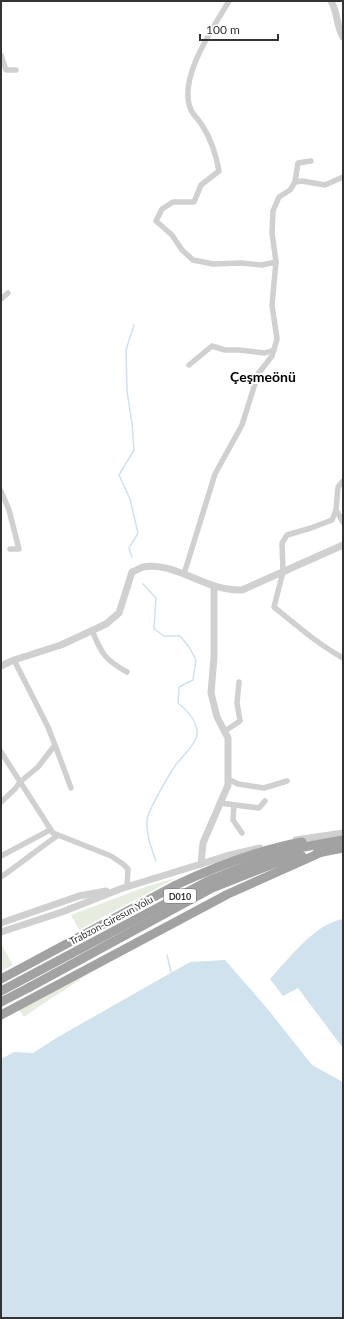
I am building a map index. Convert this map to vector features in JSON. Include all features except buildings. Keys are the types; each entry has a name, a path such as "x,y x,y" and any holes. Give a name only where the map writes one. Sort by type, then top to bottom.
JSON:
{"highway":[{"path":"1,979 176,884 238,859 288,845 343,834"},
{"name":"Trabzon-Giresun Yolu","path":"1,991 208,881 271,856 304,847 343,840"},
{"name":"Trabzon-Giresun Yolu","path":"1,1002 212,888 272,864 343,848"},
{"path":"1,1015 228,894 322,852"}],"street":[{"path":"229,1 207,39 192,70 188,95 191,110 202,126 216,154 219,171 201,185 194,202 173,202 162,209 156,221 172,235 182,250 193,260 213,264 242,263 262,265 276,262"},
{"path":"331,1 334,5 340,32 343,37"},
{"path":"1,55 6,70 16,70"},
{"path":"184,574 215,474 242,425 258,374 272,356 277,340 272,305 276,262 272,233 273,211 279,197 290,190 295,182 298,163 310,161"},
{"path":"295,182 302,181 325,185 343,178"},
{"path":"1,299 8,293"},
{"path":"189,366 212,346 225,350 265,353 274,350"},
{"path":"343,481 338,487 336,510 332,520 287,535 282,543 283,572 274,607 330,651 343,658"},
{"path":"1,491 9,510 19,549 10,549"},
{"path":"336,510 343,522"},
{"path":"1,666 14,660 61,645 106,624 119,613 128,589 132,572 144,567 163,568 184,574 214,586 231,590 242,590 343,545"},
{"path":"201,864 203,843 228,785 228,738 217,717 210,693 214,657 214,586"},
{"path":"92,630 106,658 113,665 127,672"},
{"path":"14,660 48,727 71,788"},
{"path":"225,731 240,721 237,703 239,682"},
{"path":"1,802 20,782 38,767 55,745"},
{"path":"1,752 50,830 57,836 111,856 123,864 128,869 127,886"},
{"path":"228,780 238,784 264,788 287,781"},
{"path":"220,803 259,808 265,801"},
{"path":"234,805 233,820 242,833"},
{"path":"1,856 50,830"},
{"path":"1,932 62,912 127,886 226,856 291,841 343,834"},
{"path":"1,877 17,866 39,847 57,836"},
{"path":"1,923 79,896 120,889"}],"shaded area":[{"path":"176,878 79,930 71,915 148,886"},
{"path":"1,944 13,965 1,971"},
{"path":"90,973 24,1017 19,1010"}],"water":[{"path":"343,919 343,1048 298,988 283,996 270,979 294,952 312,935 332,922"},
{"path":"225,960 266,1007 312,1065 343,1082 343,1318 1,1318 1,1059 14,1052 33,1053 58,1037 190,962"}],"waterway":[{"path":"132,557 129,548 138,533 130,499 119,475 134,450 127,391 126,350 134,325"},
{"path":"143,584 156,598 154,629 164,636 180,636 189,647 196,660 193,680 179,687 178,703 192,718 196,726 197,735 193,744 175,766 164,784 148,815 147,820 148,836 156,861"},
{"path":"167,955 171,972"}],"district":[{"name":"Çeşmeönü","path":"263,376"}]}
